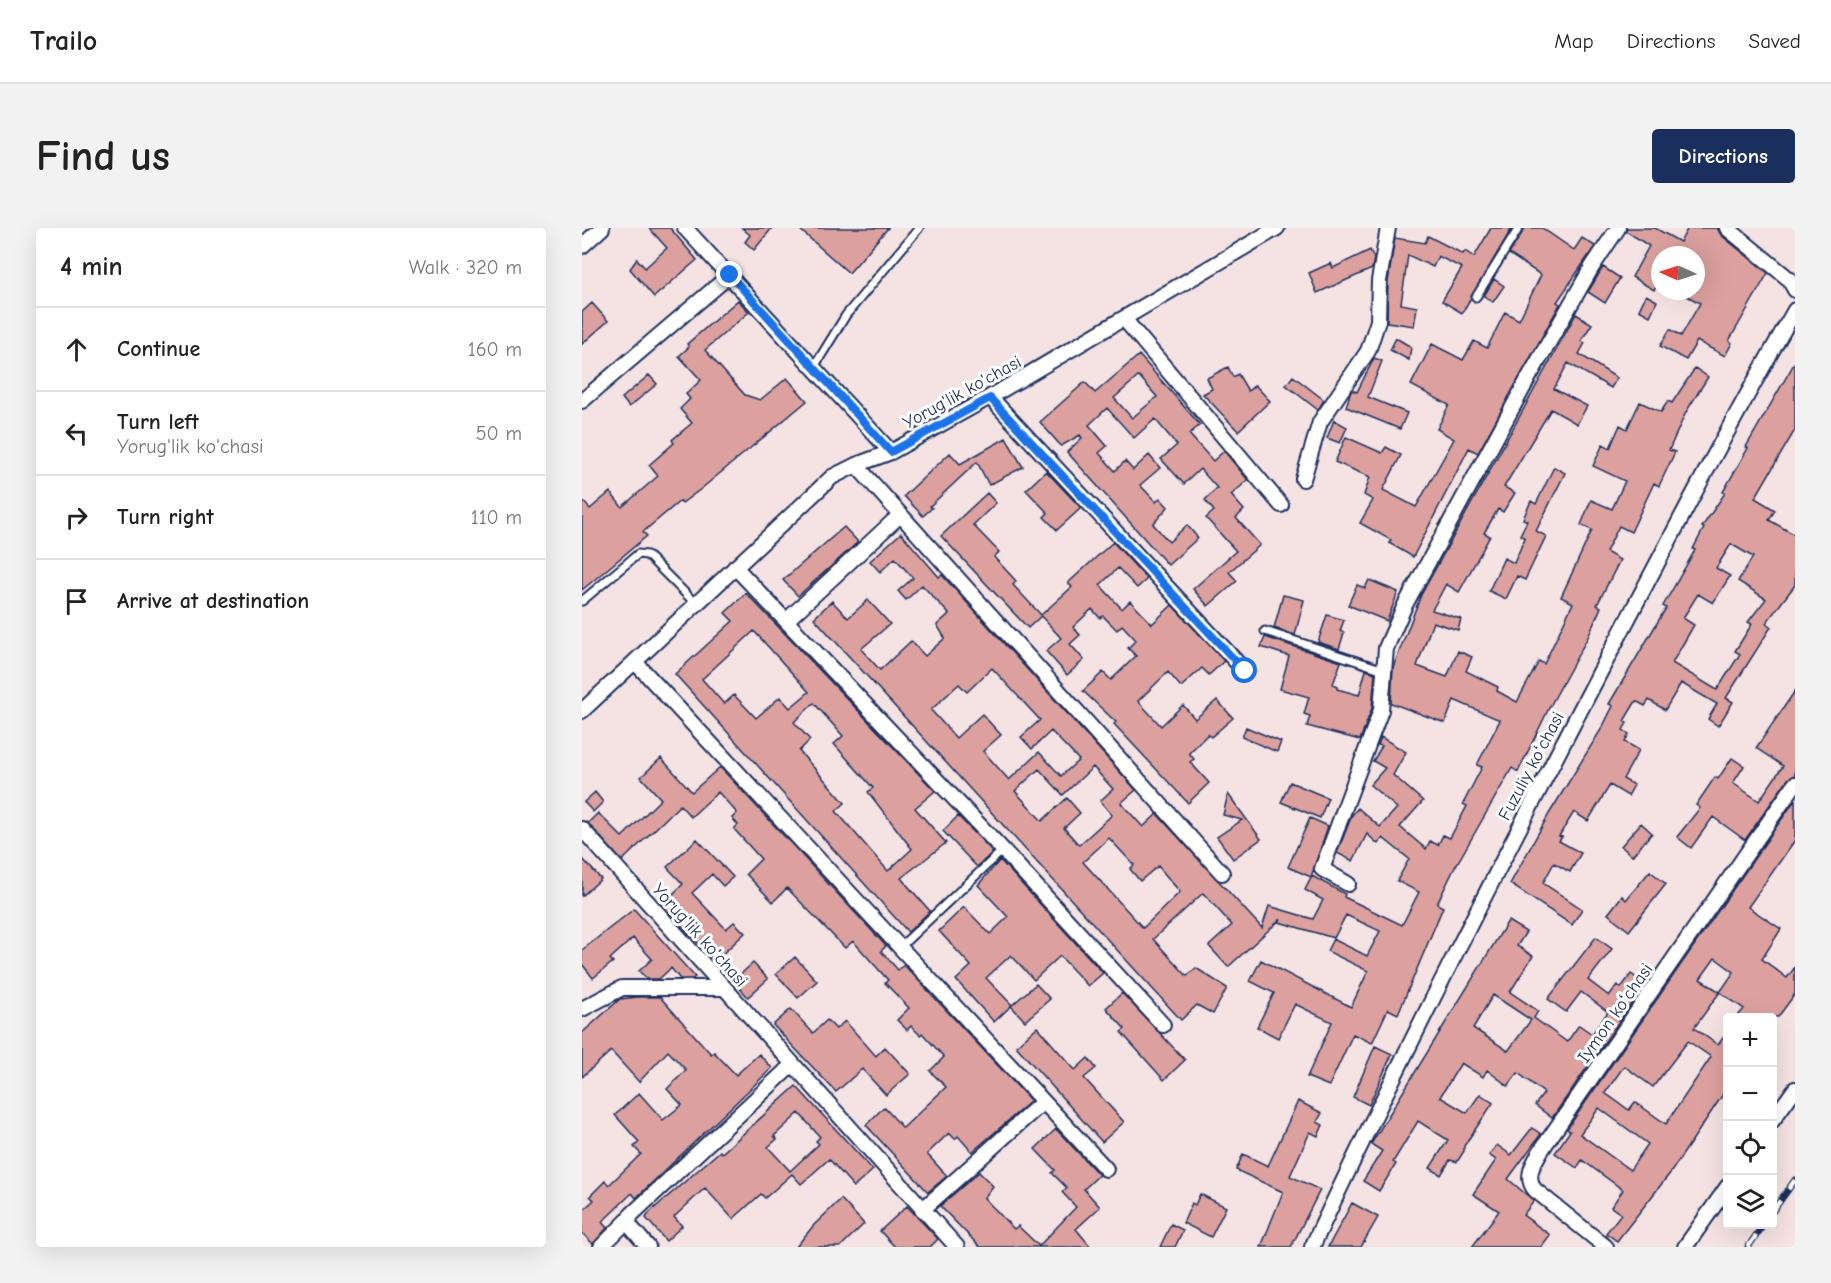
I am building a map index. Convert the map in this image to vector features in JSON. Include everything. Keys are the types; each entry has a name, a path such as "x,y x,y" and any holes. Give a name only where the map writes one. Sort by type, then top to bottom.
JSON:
{"street":[{"path":"582,246 602,228"},
{"path":"685,228 891,452"},
{"name":"Yorug'lik ko'chasi","path":"582,711 636,663 832,477 891,452 990,398 1277,228"},
{"path":"1303,479 1320,422 1368,351 1378,321 1379,281 1388,228"},
{"path":"1348,884 1322,869 1381,710 1386,648 1405,605 1528,377 1592,267 1618,228"},
{"path":"1727,228 1789,279 1795,290"},
{"path":"582,401 730,275"},
{"name":"Fuzuliy koʻchasi","path":"1312,1247 1375,1113 1518,828 1750,387 1795,310"},
{"path":"1125,320 1281,505"},
{"path":"990,398 1245,671"},
{"path":"856,465 1222,873"},
{"path":"787,620 900,515"},
{"path":"735,567 1003,850 1162,1025"},
{"path":"636,663 1106,1169"},
{"name":"Iymon koʻchasi","path":"1606,1247 1534,1190 1529,1179 1531,1170 1544,1146 1795,784"},
{"name":"Yorug'lik ko'chasi","path":"582,829 950,1244"},
{"path":"582,1009 622,988 723,988"},
{"path":"600,1247 635,1211 792,1065"},
{"path":"1777,1115 1795,1089"},
{"path":"922,1210 1043,1102"},
{"path":"1685,1247 1723,1193"},
{"path":"628,1220 633,1232 648,1247"}],"lane":[{"path":"814,367 846,315 919,228"},
{"path":"1476,297 1519,228"},
{"path":"582,601 638,554 647,555 696,604"},
{"path":"1265,631 1384,670"},
{"path":"900,947 1003,850"}],"building":[{"path":"649,228 670,228 697,260 654,297 630,269 637,259 645,268 667,248"},
{"path":"742,228 772,228 754,250 745,242 750,235"},
{"path":"798,228 888,228 849,273"},
{"path":"1491,228 1512,228 1462,313 1442,301 1462,268 1438,256 1433,267 1408,255 1401,304 1417,307 1414,326 1387,322 1388,282 1395,238 1425,243 1428,236 1463,254 1465,251 1474,257"},
{"path":"1525,228 1542,228 1574,250 1582,238 1595,246 1557,302 1560,304 1478,453 1469,448 1413,557 1389,543 1391,540 1360,523 1373,500 1364,495 1370,477 1335,462 1346,437 1382,453 1386,447 1401,455 1383,490 1416,507 1454,439 1437,429 1449,405 1411,385 1432,344 1463,360 1474,341 1487,348 1505,312 1519,320 1541,275 1509,254"},
{"path":"1627,228 1655,228 1680,242 1688,228 1717,228 1721,235 1768,273 1729,341 1732,343 1725,356 1697,341 1686,360 1660,346 1670,329 1681,336 1700,303 1694,300 1705,300 1705,246 1651,246 1651,288 1632,277 1649,246 1626,231"},
{"path":"1370,250 1374,258 1372,269 1317,293 1309,273 1331,263 1333,268"},
{"path":"1603,267 1620,278 1605,303 1588,292"},
{"path":"1494,279 1504,286 1493,302 1484,296"},
{"path":"1646,295 1651,300 1657,301 1650,316 1639,310"},
{"path":"738,300 749,312 705,350 745,395 760,400 787,378 807,401 701,489 682,503 680,501 643,532 647,536 582,590 582,500 590,509 610,492 622,507 658,476 649,465 674,443 672,440 692,423 680,409 690,399 686,394 701,380 679,356 689,347 687,344"},
{"path":"592,303 608,321 582,344 582,312"},
{"path":"1576,314 1592,324 1581,341 1585,343 1579,354 1617,378 1611,388 1568,363 1554,389 1587,406 1577,424 1551,409 1504,487 1515,493 1503,512 1498,509 1484,533 1490,536 1459,592 1446,584 1432,610 1461,619 1458,630 1433,622 1417,666 1447,677 1458,651 1472,657 1466,671 1498,687 1497,691 1517,702 1539,661 1544,664 1573,603 1561,597 1592,530 1581,525 1591,500 1612,509 1625,481 1593,466 1603,444 1610,448 1620,425 1627,429 1640,402 1661,412 1668,401 1672,403 1695,368 1708,377 1686,412 1669,450 1675,452 1659,486 1654,483 1631,532 1619,526 1606,552 1620,560 1597,605 1601,607 1588,637 1549,708 1518,772 1512,768 1454,869 1437,904 1443,907 1398,1014 1388,1009 1372,1043 1353,1034 1329,1086 1307,1077 1332,1022 1295,1004 1278,1038 1257,1027 1274,993 1250,981 1261,960 1351,1007 1368,971 1327,951 1333,939 1367,956 1380,931 1346,915 1334,938 1279,922 1281,919 1228,967 1209,946 1232,925 1203,893 1153,939 1187,976 1196,968 1227,988 1213,1014 1197,1005 1181,1020 814,618 832,601 848,618 868,600 890,624 861,649 880,670 911,641 925,656 945,638 937,625 949,614 922,585 906,600 898,591 913,578 895,558 880,572 870,561 901,533 939,577 942,575 1136,790 1121,803 1143,827 1157,814 1262,928 1269,906 1313,919 1323,900 1305,890 1312,876 1345,894 1344,897 1402,925 1419,892 1397,881 1409,859 1383,838 1378,844 1367,834 1353,861 1337,853 1352,815 1358,808 1380,827 1397,808 1370,785 1385,768 1373,761 1382,746 1378,745 1381,737 1406,752 1393,775 1423,801 1400,827 1426,849 1430,841 1438,845 1443,835 1450,838 1467,806 1463,804 1482,767 1477,765 1500,720 1454,700 1445,723 1391,703 1393,668 1421,595","holes":["992,668 1040,720 1021,737 1032,749 1051,731 1079,760 1061,776 1039,752 1009,780 983,751 1001,735 982,714 956,738 931,710 959,684 967,692","1093,767 1113,789 1100,801 1112,815 1079,845 1064,828 1080,813 1067,798 1042,821 1015,791 1039,769 1063,795","1109,838 1134,865 1130,869 1140,881 1158,866 1180,892 1143,928 1083,862"]},
{"path":"1396,338 1411,347 1409,360 1390,350"},
{"path":"1139,355 1200,425 1189,434 1213,461 1224,451 1248,480 1231,495 1244,510 1236,518 1260,545 1229,572 1237,581 1208,606 1193,589 1236,551 1206,518 1214,511 1205,500 1217,488 1200,469 1184,484 1161,459 1177,445 1155,419 1134,438 1107,408 1089,425 1107,446 1099,453 1115,471 1125,461 1133,470 1149,455 1160,468 1140,485 1156,502 1160,498 1168,507 1153,524 1169,542 1187,525 1198,538 1168,565 1067,452 1082,438 1080,435 1061,446 1040,422 1085,382 1095,393","holes":["1139,376 1157,397 1132,418 1114,398"]},
{"path":"1374,358 1382,361 1368,397 1407,413 1400,429 1346,407 1352,390 1357,392"},
{"path":"1795,362 1795,430 1755,498 1775,510 1769,520 1795,535 1795,585 1766,623 1771,627 1726,698 1733,702 1718,726 1708,719 1717,704 1681,683 1665,710 1649,700 1645,706 1636,701 1624,721 1627,723 1623,730 1629,734 1625,742 1639,750 1623,779 1634,785 1628,796 1610,785 1588,821 1574,812 1559,836 1562,837 1559,841 1581,853 1570,872 1554,863 1543,883 1582,909 1572,925 1510,884 1549,814 1602,728 1613,706 1609,704 1666,608 1663,606 1695,550 1693,549 1704,528 1702,527 1725,493 1723,492 1748,448 1746,447","holes":["1731,544 1753,557 1738,581 1766,599 1748,622 1752,624 1735,651 1740,654 1717,690 1672,663 1694,625 1683,618 1698,594 1713,603 1730,576 1716,568"]},
{"path":"1228,367 1233,377 1238,374 1248,391 1255,385 1270,401 1238,431 1203,394 1212,389 1207,378"},
{"path":"649,375 657,384 629,407 622,398"},
{"path":"1293,376 1324,400 1318,410 1286,385"},
{"path":"1334,420 1347,427 1340,443 1327,438"},
{"path":"1006,438 1023,467 989,485 977,462 930,506 932,508 923,516 904,496 950,453 960,464"},
{"path":"1554,467 1565,473 1536,531 1546,536 1525,580 1517,576 1506,599 1489,591 1504,558 1514,563 1525,538 1520,535 1527,521 1523,519 1531,501 1536,504"},
{"path":"1046,471 1081,508 1057,530 1044,517 1048,513 1026,490"},
{"path":"987,493 996,503 973,525 999,552 994,557 1016,581 1013,585 1041,615 1072,587 1068,583 1113,542 1147,579 1137,588 1118,568 1100,585 1122,609 1130,601 1152,624 1172,605 1224,661 1209,675 1202,668 1181,687 1168,672 1138,701 1161,726 1183,705 1195,719 1217,700 1233,718 1211,737 1208,734 1189,753 1194,759 1190,762 1209,783 1188,803 1114,724 1116,722 1083,691 1103,672 1111,680 1136,656 1128,648 1136,640 1122,625 1117,630 1092,609 1073,627 1080,635 1070,644 1084,660 1067,675 1046,651 1061,638 1041,616 1028,628 941,536"},
{"path":"844,527 858,542 798,596 783,580"},
{"path":"1369,580 1398,592 1387,621 1348,605 1357,585 1365,588"},
{"path":"746,593 935,791 915,808 946,843 901,878 930,911 908,932 675,674 733,621 725,613","holes":["754,631 809,692 790,708 780,697 756,718 734,695 724,704 702,679","814,703 843,736 834,744 873,788 868,792 912,849 888,871 836,811 845,803 799,751 810,740 794,722"]},
{"path":"1283,595 1304,600 1295,635 1274,628"},
{"path":"1327,615 1344,620 1340,631 1344,633 1339,649 1318,642"},
{"path":"1265,637 1341,662 1333,684 1338,686 1337,689 1359,695 1366,670 1375,673 1372,708 1360,740 1307,726 1310,716 1304,714 1309,697 1280,689 1289,656 1261,647"},
{"path":"1795,691 1795,775 1788,779 1745,840 1713,817 1691,848 1677,837 1700,808 1696,805 1715,777 1718,779 1732,758 1744,766 1733,783 1759,801 1783,766 1756,748"},
{"path":"1246,727 1281,742 1277,752 1242,737"},
{"path":"661,758 692,792 720,767 886,946 881,951 898,970 904,965 1031,1101 972,1152 958,1136 955,1139 949,1133 927,1154 947,1176 928,1192 866,1125 884,1107 903,1128 946,1087 930,1071 944,1057 922,1033 920,1035 911,1026 907,1030 897,1020 909,1008 885,983 888,980 853,941 845,948 787,888 773,902 746,874 761,859 734,829 738,825 732,818 737,813 718,792 691,817 680,805 622,861 588,823 598,813 622,837 661,799 641,777"},
{"path":"1290,782 1328,798 1320,818 1281,802"},
{"path":"595,792 603,802 593,812 584,802"},
{"path":"1228,794 1261,839 1233,859 1217,837 1242,820 1223,815"},
{"path":"1795,800 1795,840 1748,907 1781,929 1762,959 1787,978 1795,967 1795,994 1778,1017 1777,1013 1740,1013 1744,1009 1720,992 1694,1028 1718,1045 1723,1038 1723,1094 1671,1172 1617,1241 1606,1233 1621,1214 1611,1207 1623,1190 1582,1160 1577,1168 1555,1153 1570,1131 1567,1129","holes":["1715,958 1734,972 1720,992 1700,979","1688,1041 1711,1057 1666,1124 1635,1102 1629,1110 1605,1093 1624,1066 1653,1087","1599,1108 1648,1144 1630,1170 1580,1134"]},
{"path":"958,816 993,852 977,867 943,831"},
{"path":"1310,818 1328,826 1311,877 1288,867"},
{"path":"1641,823 1652,833 1632,856 1621,846"},
{"path":"697,839 733,877 723,886 712,874 692,893 726,929 734,922 745,933 715,961 662,905 683,884 667,867"},
{"path":"582,858 601,879 582,896"},
{"path":"1000,860 1103,973 1088,986 1060,956 1034,980 1011,955 986,978 1012,1005 994,1022 956,980 971,966 939,931 964,907 990,934 1008,917 978,885"},
{"path":"1650,871 1666,884 1629,931 1608,914 1622,896 1626,900"},
{"path":"634,909 695,977 680,979 671,968 659,979 647,979 639,971 652,959 633,938 610,959 613,962 593,978 582,964 582,950"},
{"path":"1508,921 1526,932 1517,946 1533,956 1510,992 1538,1011 1534,1018 1567,1042 1579,1025 1592,1034 1608,1012 1581,992 1566,1012 1548,999 1596,937 1612,949 1588,980 1609,996 1617,985 1621,988 1631,974 1645,984 1552,1118 1535,1105 1544,1093 1518,1073 1508,1086 1487,1070 1483,1077 1461,1063 1440,1097 1467,1113 1480,1094 1493,1103 1464,1146 1464,1151 1457,1162 1450,1160 1441,1175 1430,1168 1448,1140 1418,1121 1393,1162 1396,1164 1379,1191 1363,1181 1382,1151 1371,1144","holes":["1493,995 1531,1020 1508,1051 1473,1028"]},
{"path":"795,957 817,981 798,998 776,974"},
{"path":"753,963 768,979 748,997 733,981"},
{"path":"1036,984 1050,999 1025,1021 1011,1006"},
{"path":"1122,993 1185,1060 1164,1080 1121,1032 1125,1029 1106,1008"},
{"path":"660,997 711,1054 714,1052 736,1075 759,1054 772,1068 636,1198 632,1193 602,1222 607,1228 593,1244 582,1233 582,1211 594,1200 590,1196 605,1181 609,1185 641,1154 634,1147 639,1142 615,1115 639,1093 663,1120 682,1105 667,1089 686,1070 668,1051 639,1082 611,1051 582,1077 582,1033 620,999"},
{"path":"791,1009 813,1033 827,1020 836,1029 845,1021 876,1056 885,1047 910,1074 886,1095 862,1069 836,1092 773,1025"},
{"path":"1037,1027 1075,1070 1088,1058 1096,1068 1084,1078 1124,1122 1102,1142 1016,1046"},
{"path":"1375,1046 1392,1054 1369,1105 1353,1097"},
{"path":"796,1086 873,1170 854,1187 829,1159 801,1184 792,1174 765,1198 761,1194 733,1219 705,1188 674,1217 682,1226 666,1241 646,1218 720,1151 722,1153","holes":["799,1113 820,1137 816,1141 819,1144 790,1171 768,1147 777,1139 774,1136"]},
{"path":"1298,1101 1322,1113 1317,1122 1323,1125 1318,1136 1310,1132 1290,1176 1320,1190 1291,1247 1261,1247 1283,1192 1236,1170 1243,1154 1268,1166"},
{"path":"1532,1128 1541,1134 1508,1179 1534,1201 1523,1215 1550,1235 1541,1247 1472,1247 1499,1211 1473,1194 1496,1160 1489,1155 1497,1145 1511,1155"},
{"path":"1056,1129 1099,1175 1084,1189 1100,1207 1076,1229 1091,1247 980,1247 940,1206 979,1172 993,1186 984,1198 1014,1229 1018,1226 1039,1246 1076,1207 1062,1192 1067,1188 1052,1173 1055,1170 1035,1149"},
{"path":"1200,1194 1226,1207 1211,1237 1183,1223 1192,1203 1195,1205"},
{"path":"841,1199 864,1224 840,1247 796,1247 814,1225"},
{"path":"1352,1203 1378,1217 1361,1247 1328,1247"},
{"path":"907,1206 938,1239 930,1247 895,1247 880,1231"},
{"path":"1171,1224 1183,1230 1175,1247 1160,1247"}],"railway":[{"path":"1777,1205 1795,1180"},
{"path":"1748,1247 1761,1229"}],"route":[{"path":"730,275 891,452 990,398 1245,671"}]}
